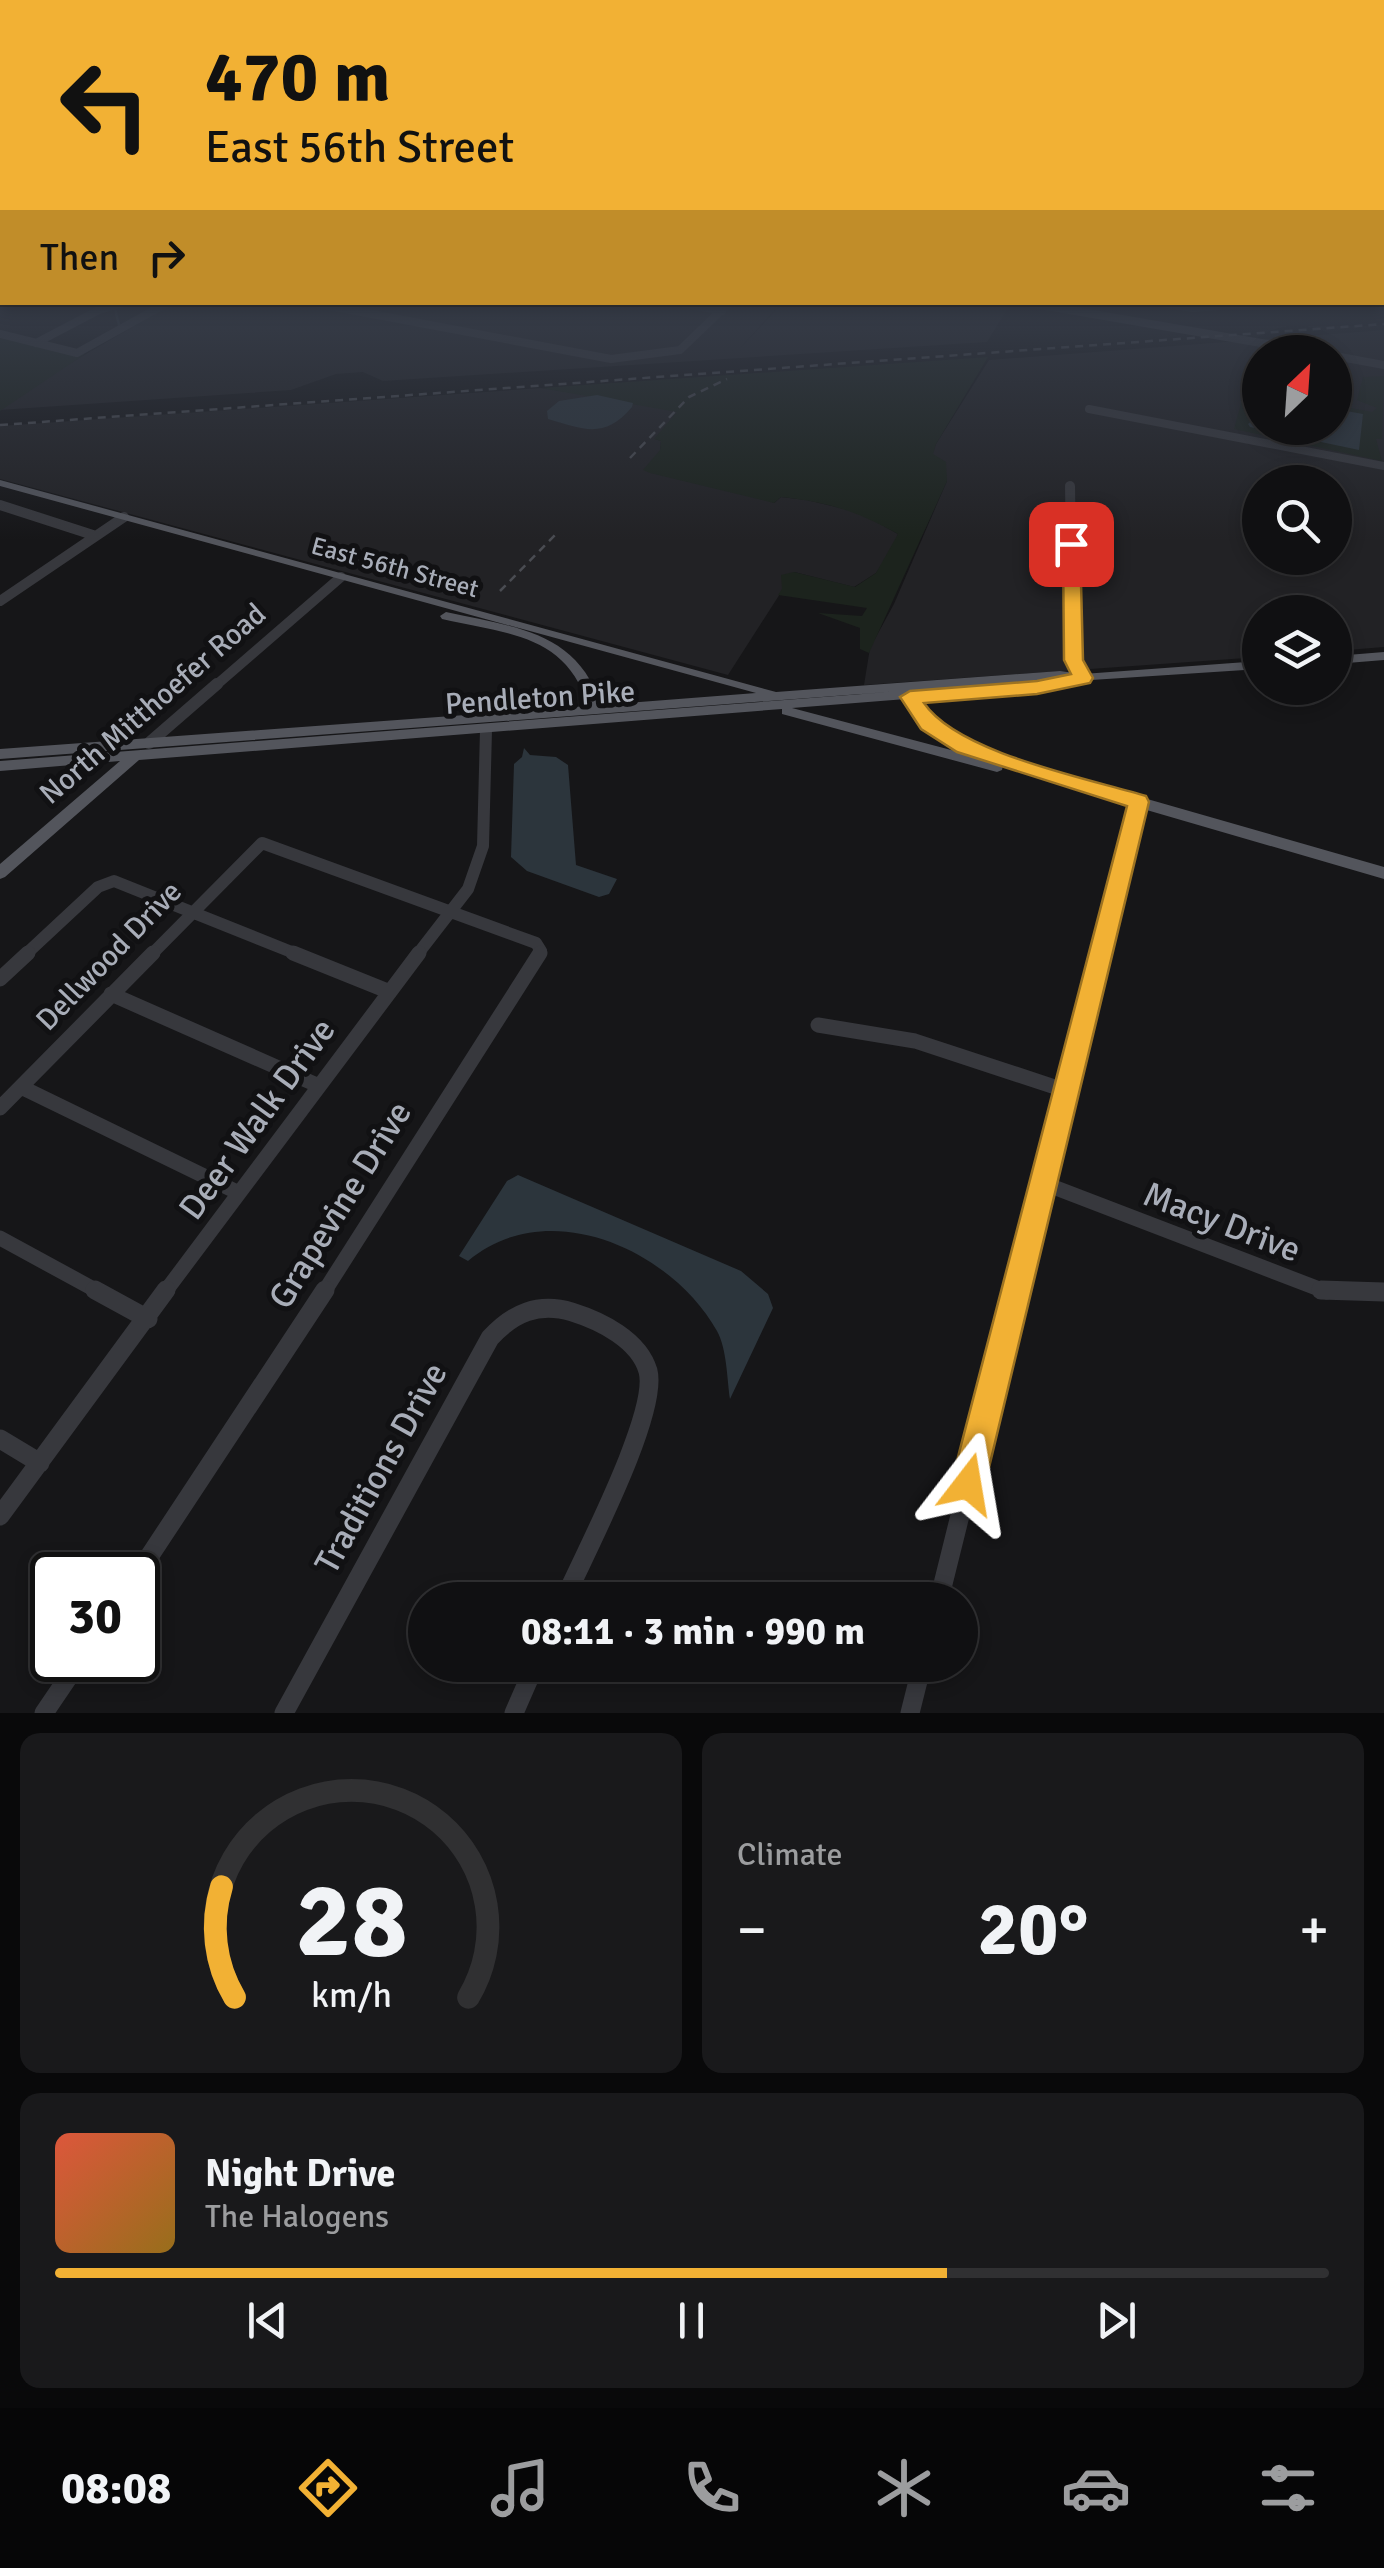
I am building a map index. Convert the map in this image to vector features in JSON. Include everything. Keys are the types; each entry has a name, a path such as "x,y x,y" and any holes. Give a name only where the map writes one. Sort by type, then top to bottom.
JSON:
{"main road":[{"name":"East 56th Street","path":"0,486 538,639 569,656 585,674 596,710"},
{"name":"East 56th Street","path":"337,581 721,678 775,702 1001,768 1084,786"},
{"path":"1352,659 1384,656"},
{"name":"Pendleton Pike","path":"0,766 486,730 775,702 1037,688 1083,678 1242,666"},
{"path":"721,678 789,688 855,690"},
{"name":"Pendleton Pike","path":"0,754 596,710 775,702 855,690 908,692"},
{"name":"East 56th Street","path":"908,692 928,724 964,747 1384,873"},
{"name":"North Mitthoefer Road","path":"0,872 149,744"}],"street":[{"path":"1089,409 1384,466"},
{"path":"1070,486 1074,660 1083,678"},
{"path":"0,504 96,536"},
{"path":"0,517 14,508"},
{"path":"0,602 119,520"},
{"name":"North Mitthoefer Road","path":"149,744 337,581"},
{"name":"Deer Walk Drive","path":"0,1516 472,880 481,854 486,730"},
{"path":"943,1582 1138,802"},
{"name":"Dellwood Drive","path":"0,1108 260,844 269,842 452,910"},
{"path":"0,979 98,887 111,882 390,992"},
{"name":"Grapevine Drive","path":"151,1552 540,955 536,942 452,910"},
{"path":"111,994 318,1085"},
{"path":"818,1026 883,1032 928,1042 1067,1091"},
{"path":"20,1086 239,1193"},
{"name":"Macy Drive","path":"1044,1183 1314,1289 1348,1295 1384,1292"},
{"path":"0,1238 148,1319"},
{"name":"Traditions Drive","path":"284,1713 490,1338 505,1322 528,1309 548,1306 574,1311 630,1341 645,1363 650,1391 643,1420 572,1582"},
{"path":"0,1439 40,1463"},
{"path":"44,1713 65,1682"},
{"path":"514,1713 528,1682"},
{"path":"910,1713 918,1682"}],"shaded area":[{"path":"0,380 46,380 0,411"},
{"path":"41,380 319,380 291,390 0,410 0,404"},
{"path":"657,380 974,380 936,444 933,454 946,462 947,481 869,653 860,649 860,628 818,613 862,616 867,608 778,595 782,589 781,575 794,572 855,587 876,573 898,534 827,505 781,497 774,503 650,473 643,470 660,450 661,441 654,439 677,412 541,388"},
{"path":"976,380 1242,380 1242,445 1352,445 1352,380 1384,380 1384,647 1352,650 1352,595 1242,595 1242,658 864,685 870,648 894,604 947,481 932,455"},
{"path":"1362,380 1384,380 1382,439 1376,439 1382,461 1308,445 1352,445 1352,408 1372,412 1377,408 1357,400"},
{"path":"541,388 658,405 678,412 655,439 661,441 660,450 774,503 781,497 861,513 898,534 893,548 876,573 854,587 794,572 728,675 0,479 0,426"},
{"path":"597,395 633,403 632,407 603,428 584,428 548,419 547,411 559,401"},
{"path":"1242,400 1242,431 1234,429"},
{"path":"1352,412 1363,414 1359,450 1335,445 1352,445"},
{"path":"524,748 530,755 556,757 568,765 576,865 617,879 609,894 599,897 527,871 511,857 514,764 522,757"},
{"path":"518,1175 741,1271 768,1294 773,1308 730,1399 725,1355 717,1331 670,1276 639,1255 605,1240 569,1232 534,1232 499,1241 468,1261 459,1256 507,1181"}],"railway":[{"path":"0,425 617,380"},
{"path":"630,458 689,397 725,380"},
{"path":"500,591 555,535"}],"route":[{"path":"968,1484 1138,802 964,747 928,724 910,697 1037,688 1083,678 1074,660 1071,544"}]}
